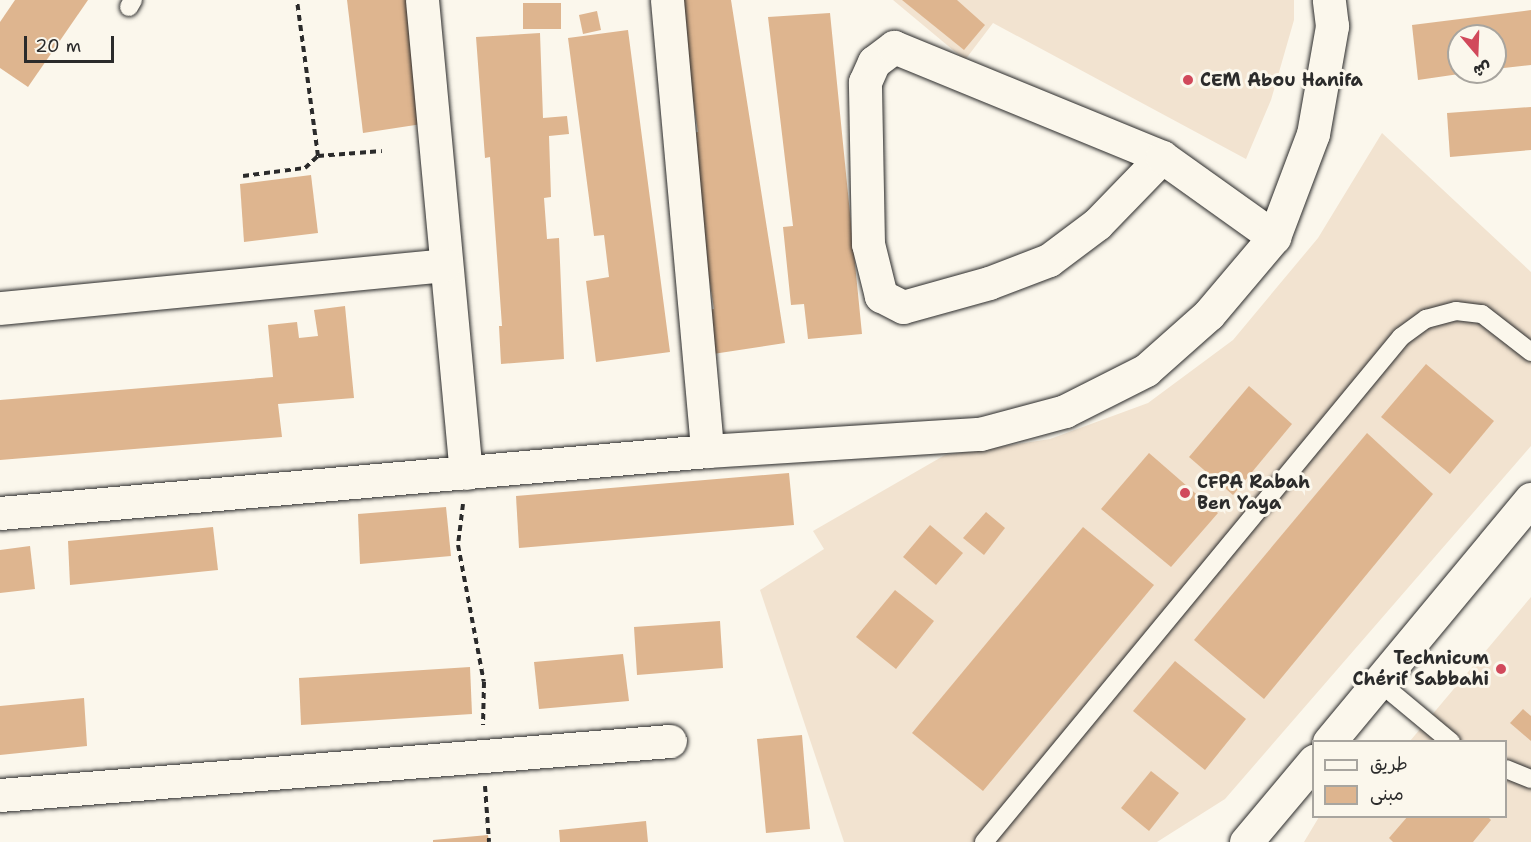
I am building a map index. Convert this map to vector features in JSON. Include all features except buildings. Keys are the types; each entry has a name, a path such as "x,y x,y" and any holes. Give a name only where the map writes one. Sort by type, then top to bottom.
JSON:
{"street":[{"path":"422,0 444,265 466,474"},
{"path":"667,0 707,451"},
{"path":"0,513 466,474 707,451 980,434 1065,411 1146,370 1209,314 1274,237 1313,134 1332,26 1329,0"},
{"path":"1162,157 1097,224 1048,260 990,282 903,307 880,296 868,244 866,82 874,62 894,48 1162,157 1274,237"},
{"path":"0,308 444,265"},
{"path":"1330,740 1531,499"},
{"path":"0,795 482,758 670,741"},
{"path":"1246,842 1312,762"}],"lane":[{"path":"984,842 1401,337 1426,319 1456,311 1482,314 1531,352"},
{"path":"1379,682 1450,740"},
{"path":"1507,769 1531,779"}],"path":[{"path":"297,0 318,156"},
{"path":"243,176 305,168 318,156 382,151"},
{"path":"466,474 458,545 484,682 482,758 489,842"}],"shaded area":[{"name":"CEM Abou Hanifa","path":"893,0 1294,0 1294,20 1271,100 1246,159 993,23 965,60"},
{"name":"CFPA Rabah Ben Yaya","path":"1382,133 1531,272 1531,446 1225,799 1157,842 844,842 760,590 824,549 813,531 945,455 1050,439 1148,403 1233,340 1318,238"},
{"name":"Technicum Chérif Sabbahi","path":"1531,597 1531,842 1304,842 1318,818 1507,818 1507,740 1411,740"}],"place":[{"name":"CEM Abou Hanifa","path":"1188,80"},
{"name":"CFPA Rabah Ben Yaya","path":"1185,493"},
{"name":"Technicum Chérif Sabbahi","path":"1501,669"}]}
